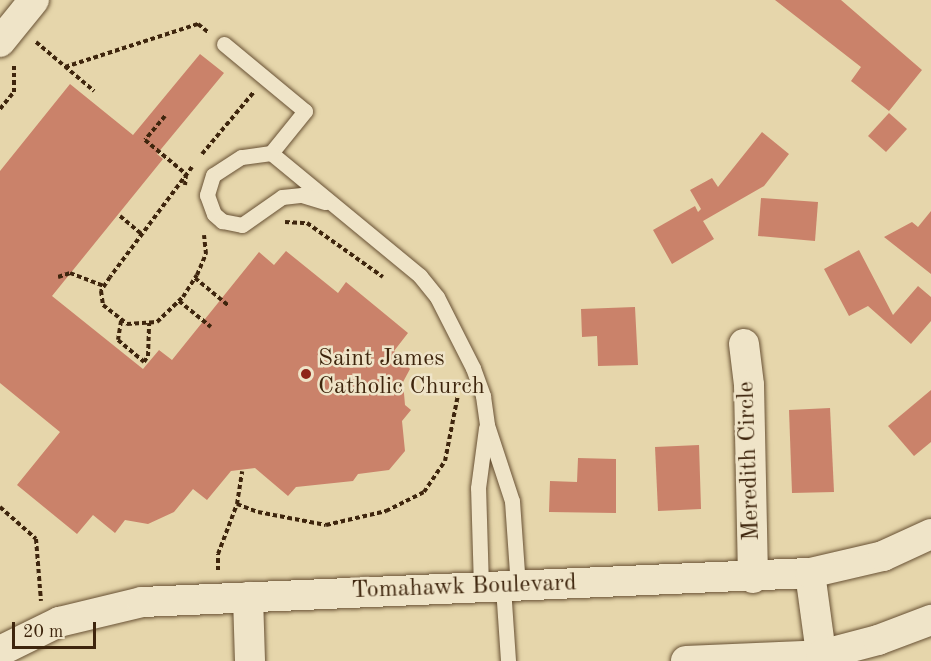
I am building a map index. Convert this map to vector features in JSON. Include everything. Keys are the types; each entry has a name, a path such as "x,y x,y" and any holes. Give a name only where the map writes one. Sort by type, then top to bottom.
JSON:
{"street":[{"path":"10,41 34,0"},
{"name":"Meredith Circle","path":"744,344 749,385 753,578"},
{"name":"Tomahawk Boulevard","path":"0,651 47,628 99,610 142,602 753,578 810,573 883,556 931,534"},
{"path":"810,573 821,658"},
{"path":"248,597 250,661"},
{"path":"686,661 821,658 879,640 931,620"}],"lane":[{"path":"224,44 305,111 271,153 241,157 213,175 208,184 208,206 222,221 231,225 252,221 282,197 302,195 333,204"},
{"path":"271,153 420,276 435,294 473,368 487,425 512,501 500,587"},
{"path":"487,425 478,488 500,587 508,661"}],"path":[{"path":"65,67 198,24 224,44"},
{"path":"0,110 14,92 10,41 65,67 94,91"},
{"path":"200,157 265,79"},
{"path":"165,116 145,140 186,174"},
{"path":"193,165 104,286 103,305 121,321 149,323 170,312 195,278 206,254 205,237"},
{"path":"185,192 186,174"},
{"path":"120,216 143,235"},
{"path":"279,226 287,221 307,223 388,279"},
{"path":"200,231 205,237 215,240"},
{"path":"58,277 70,273 104,286"},
{"path":"195,278 229,306"},
{"path":"179,301 212,327"},
{"path":"121,321 118,340 144,362 148,356 149,323"},
{"path":"237,504 258,512 326,525 362,519 405,503 424,492 446,461 455,426 458,387"},
{"path":"219,598 218,554 243,485 242,471"},
{"path":"0,507 36,539 39,592 47,628"}],"building":[{"path":"775,0 841,0 922,70 889,111 851,81 861,67"},
{"path":"200,54 224,73 157,154 163,159 52,296 143,369 159,350 172,360 259,252 274,265 286,251 338,293 346,282 408,333 394,351 410,369 403,382 405,405 411,410 402,421 405,451 389,470 358,474 353,481 296,487 288,496 255,468 231,471 207,500 193,489 174,512 148,524 125,520 115,533 93,515 77,534 17,485 60,432 0,383 0,171 70,84 133,135"},
{"path":"889,113 907,129 886,152 868,136"},
{"path":"762,132 789,154 764,186 703,221 714,239 672,264 653,230 695,206 698,212 701,209 690,190 712,178 718,187"},
{"path":"761,198 818,202 815,241 758,236"},
{"path":"931,211 931,274 884,237 912,222 918,227"},
{"path":"859,250 893,315 918,286 931,297 931,321 911,344 868,306 849,316 824,269"},
{"path":"635,307 638,365 598,366 597,336 582,337 581,309"},
{"path":"931,390 931,442 914,456 888,426"},
{"path":"830,408 834,492 792,493 789,410"},
{"path":"699,445 701,509 658,511 655,447"},
{"path":"578,458 616,459 616,513 549,512 550,481 577,482"}],"place":[{"name":"Saint James Catholic Church","path":"306,374"}]}
